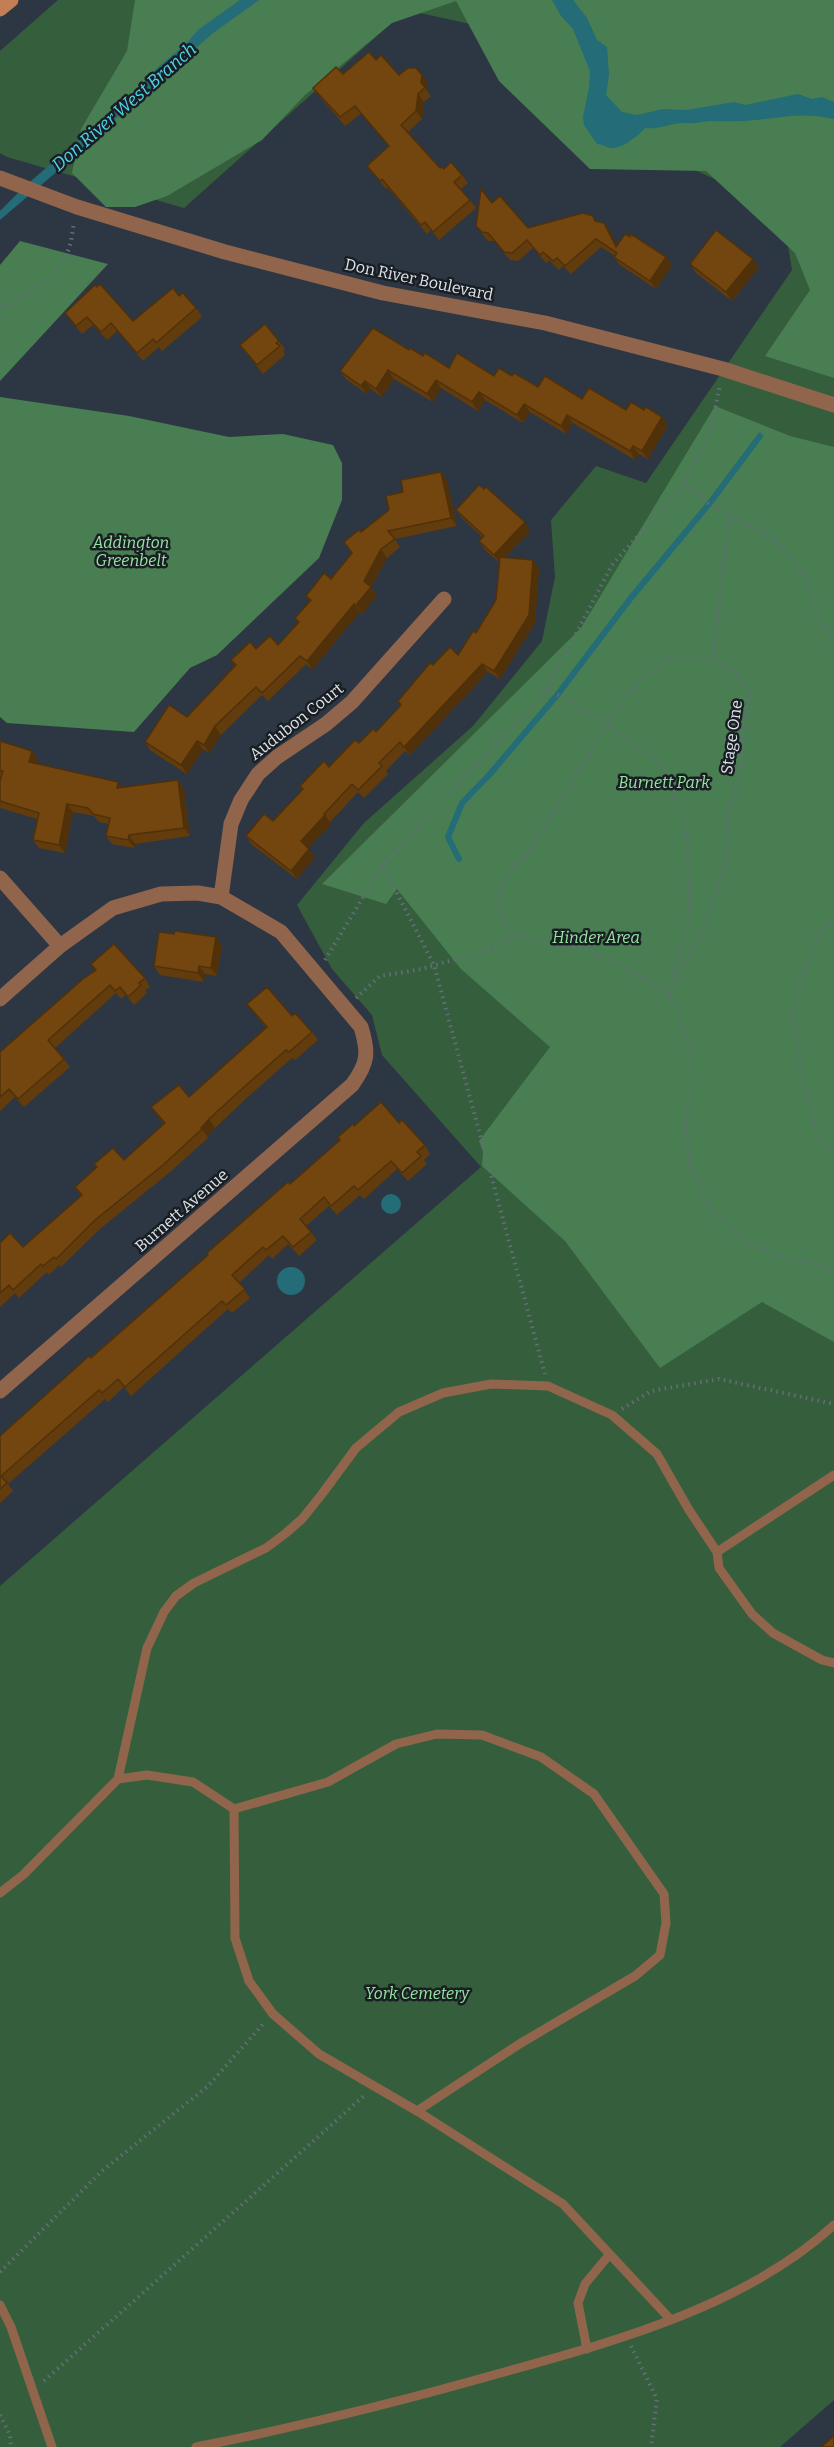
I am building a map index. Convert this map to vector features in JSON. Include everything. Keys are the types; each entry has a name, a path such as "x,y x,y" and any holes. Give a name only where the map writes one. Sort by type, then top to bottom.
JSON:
{"main road":[{"path":"0,9 11,0"}],"street":[{"name":"Don River Boulevard","path":"0,177 73,206 225,252 361,287 545,323 723,369 834,405"},
{"name":"Audubon Court","path":"221,897 231,824 241,800 258,774 277,757 326,724 352,702 444,599"},
{"path":"0,878 60,946"},
{"path":"0,999 60,946 112,908 161,894 198,893 221,897 281,932 346,1008"},
{"name":"Burnett Avenue","path":"0,1391 352,1085 365,1067 367,1045 361,1027 346,1008"}],"lane":[{"path":"0,1893 23,1875 118,1779 147,1648 164,1612 176,1596 194,1583 266,1548 286,1533 302,1519 356,1448 399,1412 443,1393 491,1384 548,1386 612,1414 657,1454 689,1510 717,1552 719,1568 752,1614 773,1633 822,1660 834,1663"},
{"path":"717,1552 834,1475"},
{"path":"118,1779 147,1775 193,1782 234,1809 328,1782 396,1744 437,1734 482,1735 541,1756 594,1794 664,1894 666,1923 660,1955 635,1976 521,2043 417,2111"},
{"path":"234,1809 235,1938 249,1981 273,2014 319,2054 417,2111 563,2204 671,2320"},
{"path":"196,2447 231,2444 405,2400 587,2349 671,2320 750,2284 816,2242 834,2225"},
{"path":"587,2349 579,2303 585,2284 609,2255"},
{"path":"0,2305 11,2328 52,2447"}],"path":[{"path":"0,307 11,304 46,279 68,253 73,206"},
{"path":"317,974 382,866 547,689 612,565 685,483 710,433 723,369"},
{"path":"685,483 709,504 770,536 792,558 804,578 819,619 834,642"},
{"path":"713,659 729,514"},
{"name":"Stage One","path":"515,937 504,923 497,899 500,891 507,875 537,842 604,726 636,685 670,657 713,659 738,673 750,692 740,775 728,813 726,864 705,922 669,994"},
{"path":"547,689 585,710 604,726 665,766 687,838 690,911 669,994 691,1047 695,1077 685,1119 691,1168 710,1209 746,1244 834,1273"},
{"path":"382,866 434,965 548,1386"},
{"path":"834,916 812,946 792,1010 804,1085 819,1142 834,1154"},
{"path":"346,1008 380,976 434,965 493,948 515,937 585,949 630,971 669,994"},
{"path":"612,1414 651,1391 719,1379 834,1404"},
{"path":"0,2272 102,2171 208,2086 273,2014"},
{"path":"33,2391 375,2086"},
{"path":"625,2335 657,2399 651,2447"},
{"path":"0,2415 10,2435 11,2447"}],"green space":[{"name":"York Cemetery","path":"58,0 834,0 834,2400 780,2447 0,2447 0,1586 481,1167 382,1055 372,1015 332,969 297,905 364,823 473,726 542,641 555,577 551,520 596,466 646,483 792,270 782,210 684,165 498,30 406,10 184,208 7,157 0,153 0,51"},
{"path":"135,0 834,0 834,378 765,356 810,290 795,253 706,171 590,169 499,81 456,1 392,23 305,95 262,140 167,196 135,207 106,207 72,173 81,129 127,51"},
{"path":"20,241 108,264 0,381 0,265"},
{"name":"Addington Greenbelt","path":"0,397 129,416 229,437 283,434 333,445 342,463 342,500 319,558 217,655 190,668 134,732 7,723 0,717"},
{"name":"Hinder Area","path":"715,406 790,436 834,447 834,1342 762,1302 660,1368 565,1241 482,1166 483,1152 479,1141 550,1047 461,969 397,889 386,904 322,884 581,628"}],"water":[{"name":"Don River West Branch","path":"240,0 259,0 213,33 133,102 94,140 0,220 0,211 25,186 129,97 198,30"},
{"path":"552,0 573,0 587,18 597,40 607,47 609,75 606,95 622,112 637,115 663,109 686,110 734,102 745,105 798,94 812,99 822,97 834,102 834,119 804,115 744,121 681,123 645,128 630,141 615,148 597,144 584,125 583,117 590,71 573,29 561,16"},
{"path":"391,1194 398,1197 401,1204 398,1211 391,1214 384,1211 381,1204 384,1197"},
{"path":"291,1267 301,1271 305,1281 301,1291 291,1295 281,1291 277,1281 281,1271"}],"building":[{"path":"369,52 376,60 381,55 399,75 408,68 416,68 422,75 421,83 425,87 418,94 416,111 401,125 440,168 444,169 451,162 462,175 454,182 470,200 433,232 425,222 421,225 382,179 380,181 367,166 389,146 355,106 340,117 313,88 336,67 343,74"},
{"path":"481,189 492,203 500,196 528,228 583,213 593,216 595,221 604,223 616,247 625,234 630,237 631,234 666,257 650,281 614,257 617,253 596,239 565,266 557,258 553,261 543,252 540,255 527,240 512,253 504,252 488,233 482,232 476,226"},
{"path":"716,230 753,259 726,292 690,264"},
{"path":"100,284 133,321 173,288 179,296 183,293 196,308 156,343 153,339 137,353 111,323 101,332 87,317 76,326 65,313 95,285 97,287"},
{"path":"265,324 279,341 276,343 280,346 257,365 240,345"},
{"path":"373,328 409,350 410,348 423,356 425,353 449,368 457,353 494,376 499,368 512,376 514,373 538,387 545,376 582,399 589,388 626,410 631,402 644,410 646,407 662,417 642,451 633,446 630,451 567,415 561,426 524,404 517,415 479,392 472,402 436,380 427,394 388,370 376,389 365,381 361,386 340,371"},
{"path":"441,472 451,518 388,531 395,539 381,549 364,581 371,587 307,661 300,656 262,693 256,687 215,726 204,745 197,741 181,765 145,742 169,705 187,717 236,665 231,660 250,642 256,649 270,636 278,645 299,622 295,618 311,600 306,596 324,573 331,579 352,553 344,542 389,510 386,496 403,492 401,480"},
{"path":"479,485 484,489 486,487 525,522 494,555 479,541 484,536 456,510"},
{"path":"500,557 533,560 529,615 494,671 482,664 404,747 400,742 379,763 382,766 358,790 352,784 301,841 309,849 291,871 246,836 264,814 273,821 303,789 300,786 324,761 329,767 355,740 359,743 373,729 376,732 401,705 398,701 430,663 433,665 450,647 458,655 473,631 476,633 496,600"},
{"path":"0,741 32,751 29,762 118,782 117,788 178,780 184,828 129,835 128,840 106,836 110,818 93,814 88,808 67,804 59,845 33,840 39,813 0,801 0,781 3,771 0,771"},
{"path":"175,931 216,937 211,968 199,966 198,973 154,966 159,932 174,934"},
{"path":"114,944 145,978 139,983 141,985 128,997 120,987 115,991 110,985 48,1040 64,1059 18,1099 9,1089 0,1097 0,1052 96,970 91,964"},
{"path":"267,987 292,1016 295,1013 312,1032 289,1052 286,1050 244,1087 163,1165 95,1220 56,1259 54,1257 43,1266 41,1264 13,1290 9,1285 0,1293 0,1243 10,1233 23,1247 82,1195 75,1187 97,1167 94,1164 113,1148 124,1160 165,1123 151,1107 179,1085 189,1097 267,1027 247,1004"},
{"path":"381,1102 399,1123 402,1120 425,1145 417,1152 421,1156 402,1173 391,1161 358,1190 354,1186 331,1206 324,1197 300,1219 311,1232 293,1247 283,1236 266,1250 263,1247 232,1275 245,1289 226,1305 222,1301 125,1387 118,1379 102,1393 99,1390 1,1476 7,1483 0,1489 0,1436 89,1356 91,1358 208,1255 207,1253 288,1182 290,1184 340,1140 338,1137"},
{"path":"834,2436 834,2447 821,2447"}],"waterway":[{"path":"459,859 448,837 462,803 490,774 558,694 630,599 709,504 760,436"}],"park label":[{"name":"Burnett Park","path":"664,782"}]}
